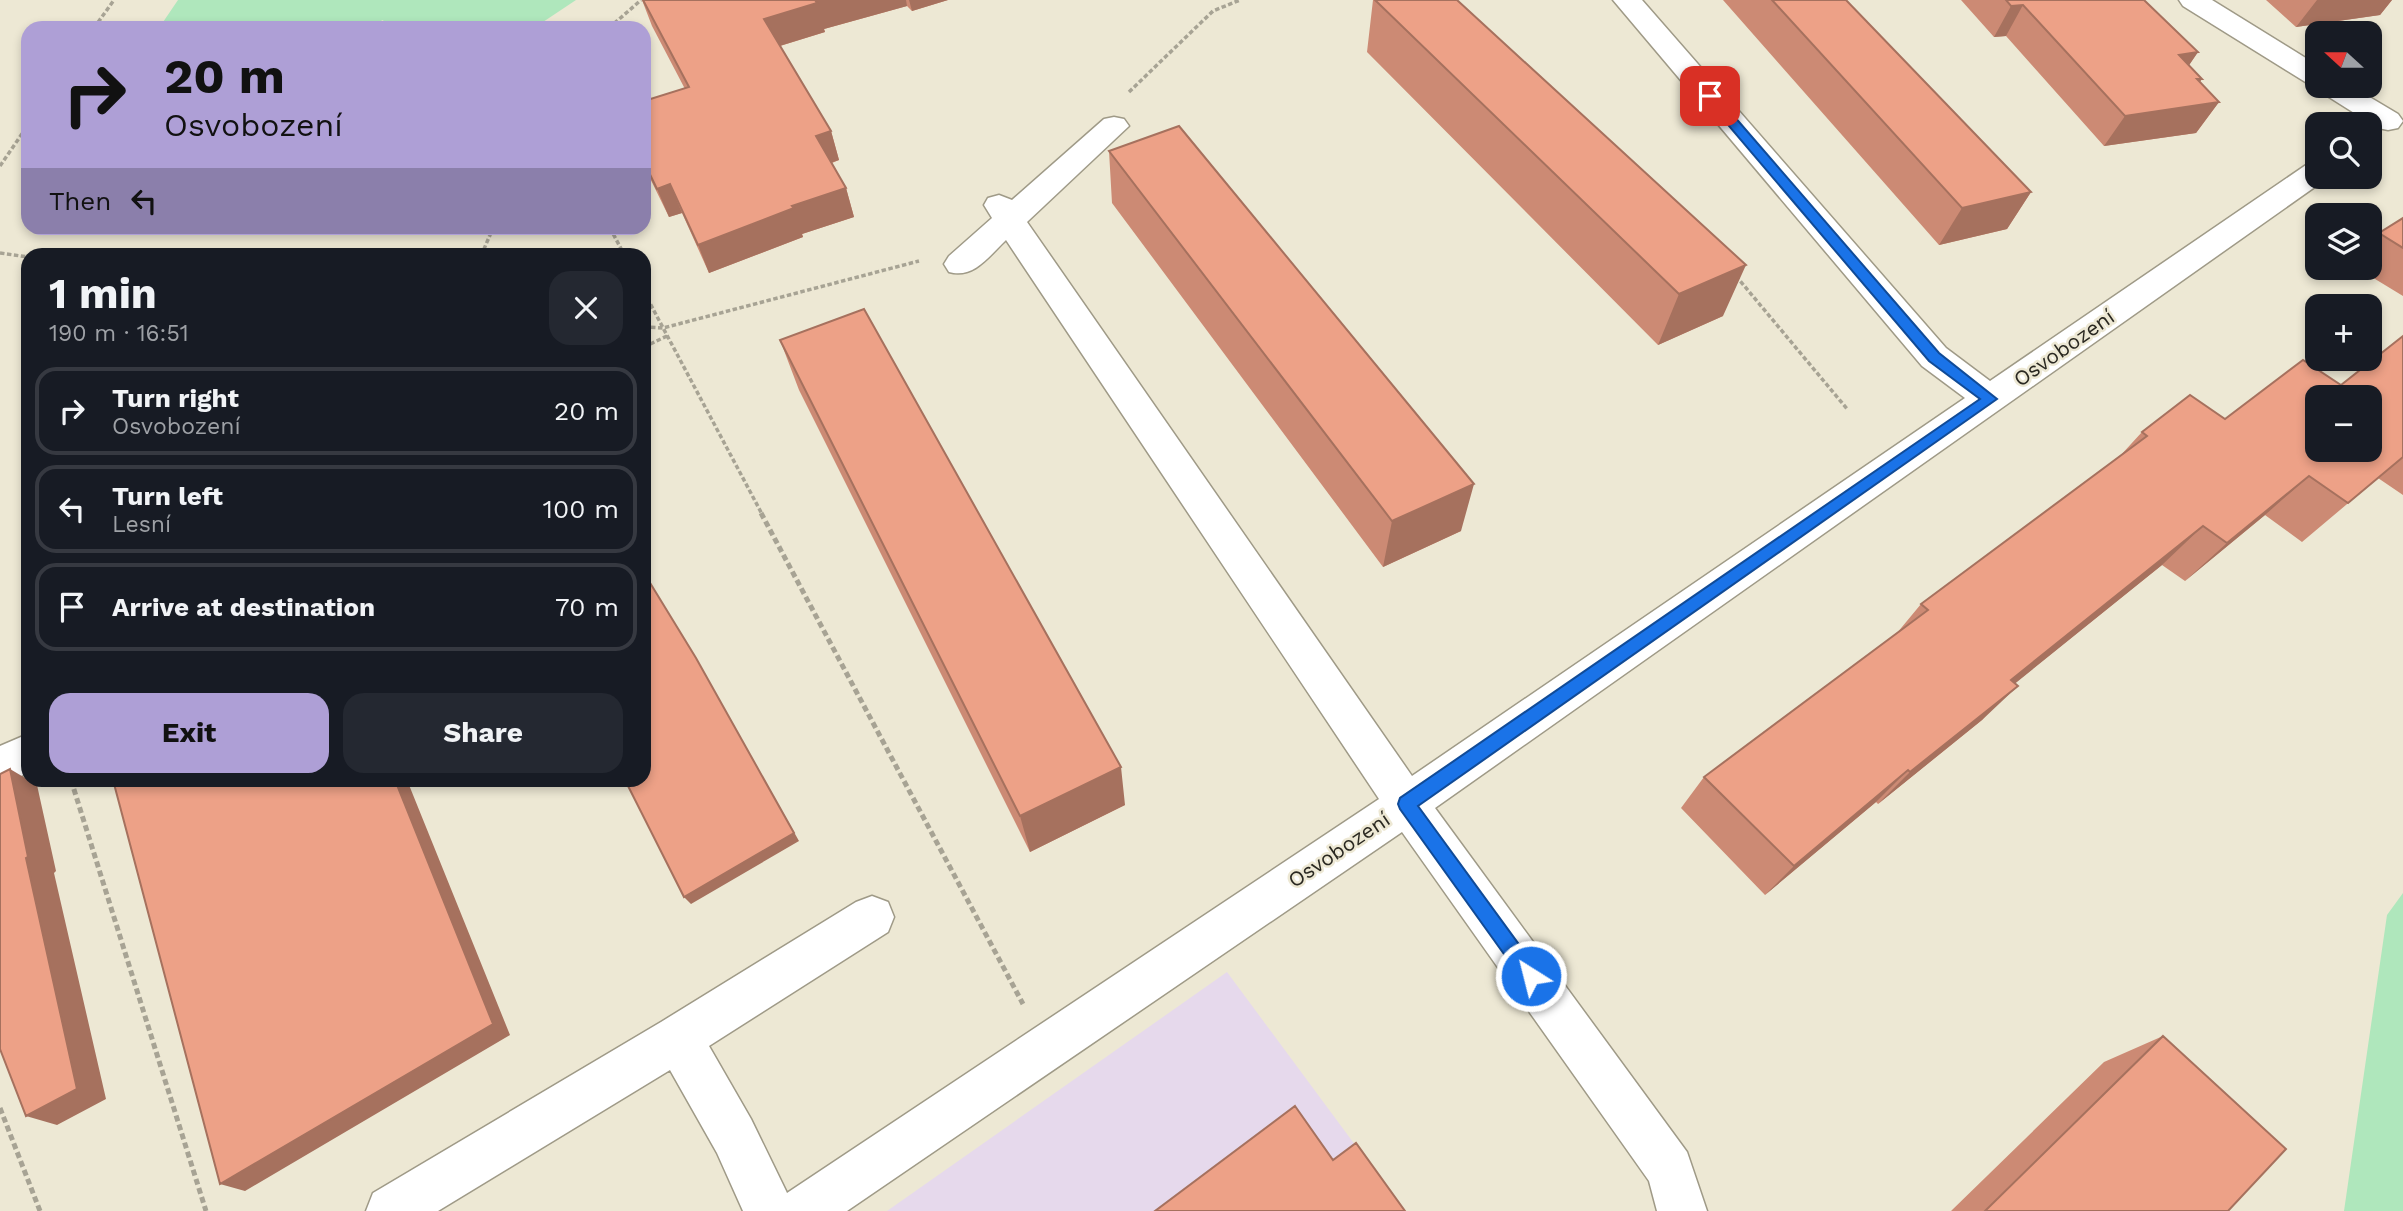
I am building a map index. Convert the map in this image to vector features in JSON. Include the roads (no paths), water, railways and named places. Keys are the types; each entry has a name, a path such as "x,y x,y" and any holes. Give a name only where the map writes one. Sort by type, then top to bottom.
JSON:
{"street":[{"path":"1627,0 1934,357 1990,399"},
{"path":"2193,0 2305,70"},
{"path":"2349,98 2387,123"},
{"path":"960,264 1004,213 1114,126"},
{"name":"Osvobození","path":"804,1211 1407,804 2305,180"},
{"path":"1004,213 1407,804 1670,1169 1682,1211"},
{"path":"0,766 21,756"},
{"path":"391,1211 678,1039 872,917"},
{"path":"678,1039 734,1136 769,1211"}]}
